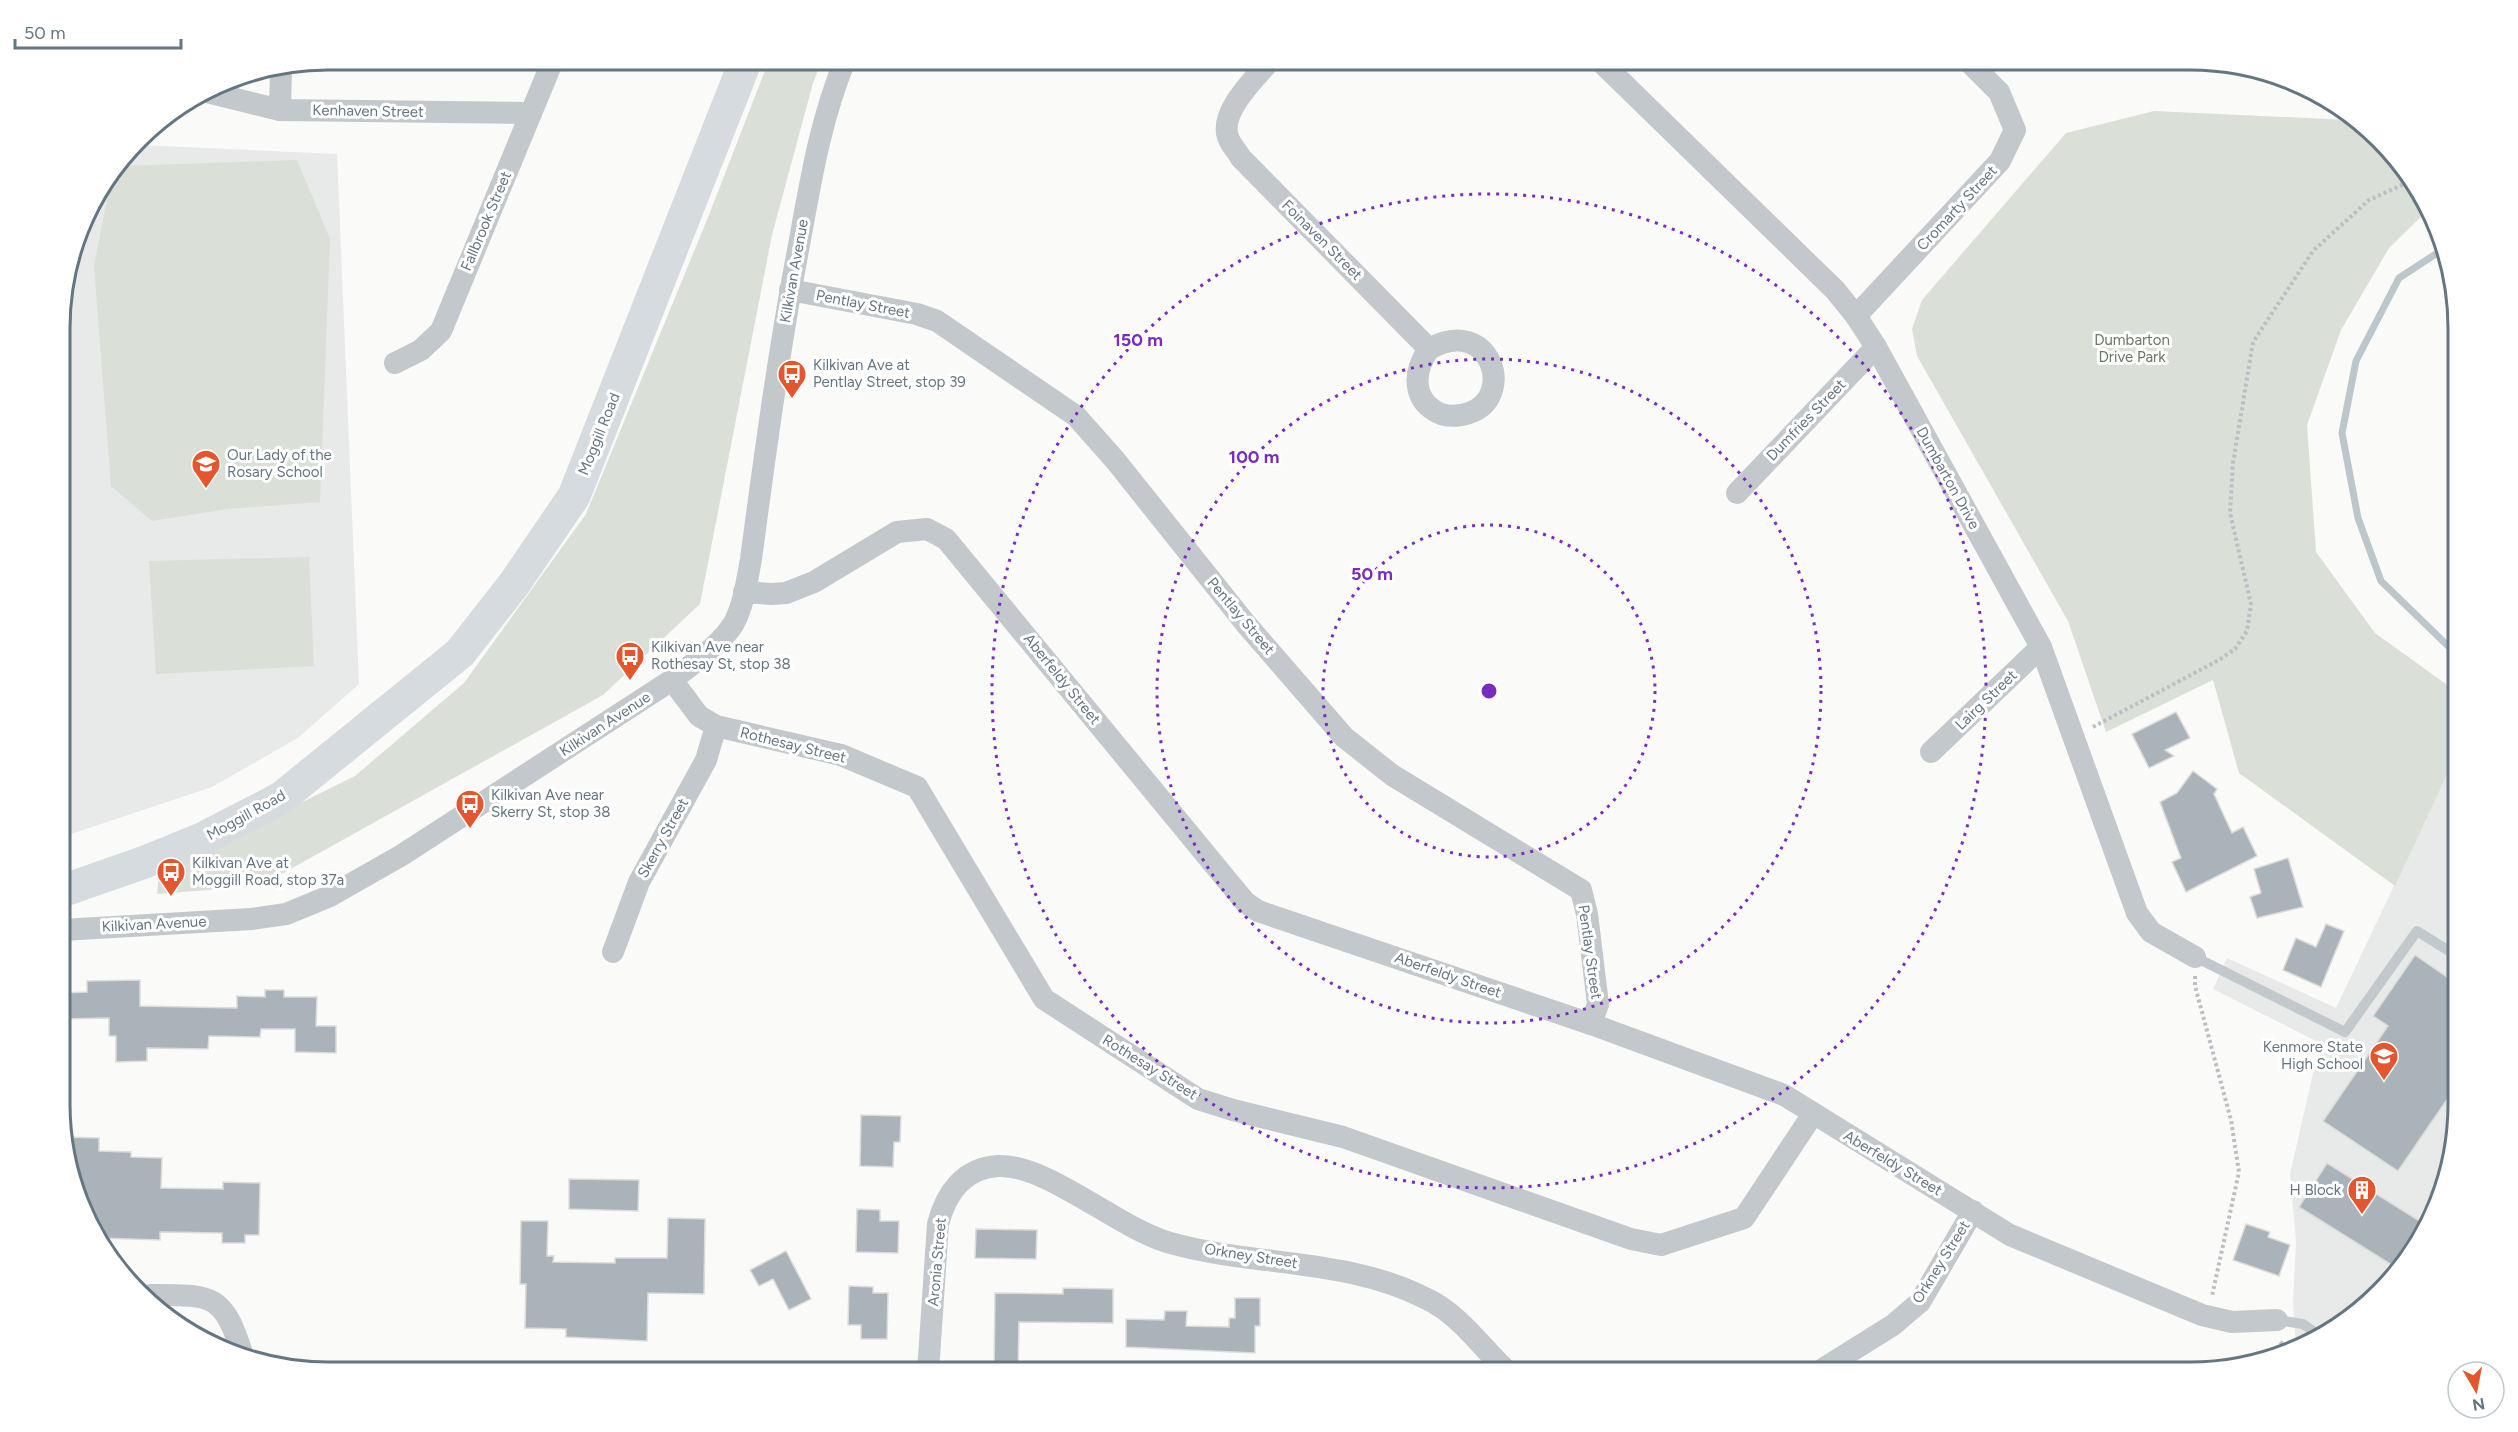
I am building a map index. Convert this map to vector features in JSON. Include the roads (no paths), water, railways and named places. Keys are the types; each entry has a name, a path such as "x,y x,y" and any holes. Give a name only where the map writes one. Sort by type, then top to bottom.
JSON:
{"main road":[{"name":"Moggill Road","path":"70,888 204,838 282,798 460,653 514,584 574,495 742,70"},
{"name":"Moggill Road","path":"70,865 151,840 213,813 350,742"}],"street":[{"name":"Fallbrook Street","path":"395,363 421,350 441,331 549,70"},
{"name":"Kilkivan Avenue","path":"70,930 251,919 286,914 330,896 402,855 672,680 726,633 735,621 744,592 790,290 817,146 829,100 841,70"},
{"name":"Foinaven Street","path":"1263,70 1236,102 1226,124 1228,137 1241,158 1429,348"},
{"name":"Dumbarton Drive","path":"1609,70 1827,282 1856,316 1876,347 2041,647 2137,913 2151,932 2195,957"},
{"name":"Cromarty Street","path":"1856,316 2000,160 2015,130 2000,92 1977,70"},
{"path":"280,110 281,75"},
{"name":"Kenhaven Street","path":"219,95 280,110 531,113"},
{"name":"Pentlay Street","path":"790,290 917,314 937,321 1076,416 1122,469 1246,624 1344,737 1392,775 1581,890 1587,914 1599,1004 1591,1024"},
{"name":"Dumfries Street","path":"1737,493 1876,347"},
{"name":"Aberfeldy Street","path":"744,592 786,593 814,582 897,532 927,529 946,538 1245,903 1258,911 1591,1024 1784,1095 2010,1235 2202,1315 2283,1329"},
{"name":"Lairg Street","path":"1930,752 2041,647"},
{"name":"Rothesay Street","path":"672,680 699,716 716,726 842,755 917,787 1044,999 1198,1099 1343,1137 1631,1239 1661,1245 1744,1218 1813,1114"},
{"name":"Skerry Street","path":"613,952 639,882 706,760 716,726"},
{"name":"Orkney Street","path":"979,1170 1010,1166 1044,1178 1135,1228 1166,1241 1249,1259 1343,1270 1408,1290 1429,1299 1450,1315 1498,1362"},
{"name":"Aronia Street","path":"929,1362 938,1224 943,1204 963,1179 979,1170"},
{"name":"Orkney Street","path":"1834,1362 1893,1325 1920,1302 1972,1211"},
{"path":"156,1295 195,1295 211,1299 227,1316 240,1346"}],"lane":[{"path":"2195,957 2345,1032 2417,931 2448,950"},
{"path":"2283,1329 2303,1324 2312,1330"}],"waterway":[{"path":"2436,254 2399,278 2356,361 2342,433 2358,518 2381,581 2448,646"}],"place":[{"name":"Kilkivan Ave at Pentlay Street, stop 39","path":"792,400"},
{"name":"Our Lady of the Rosary School","path":"206,490"},
{"name":"Kilkivan Ave near Rothesay St, stop 38","path":"630,682"},
{"name":"Kilkivan Ave near Skerry St, stop 38","path":"470,830"},
{"name":"Kilkivan Ave at Moggill Road, stop 37a","path":"171,898"},
{"name":"Kenmore State High School","path":"2384,1082"},
{"name":"H Block","path":"2362,1216"}],"park label":[{"name":"Dumbarton Drive Park","path":"2132,348"}]}
